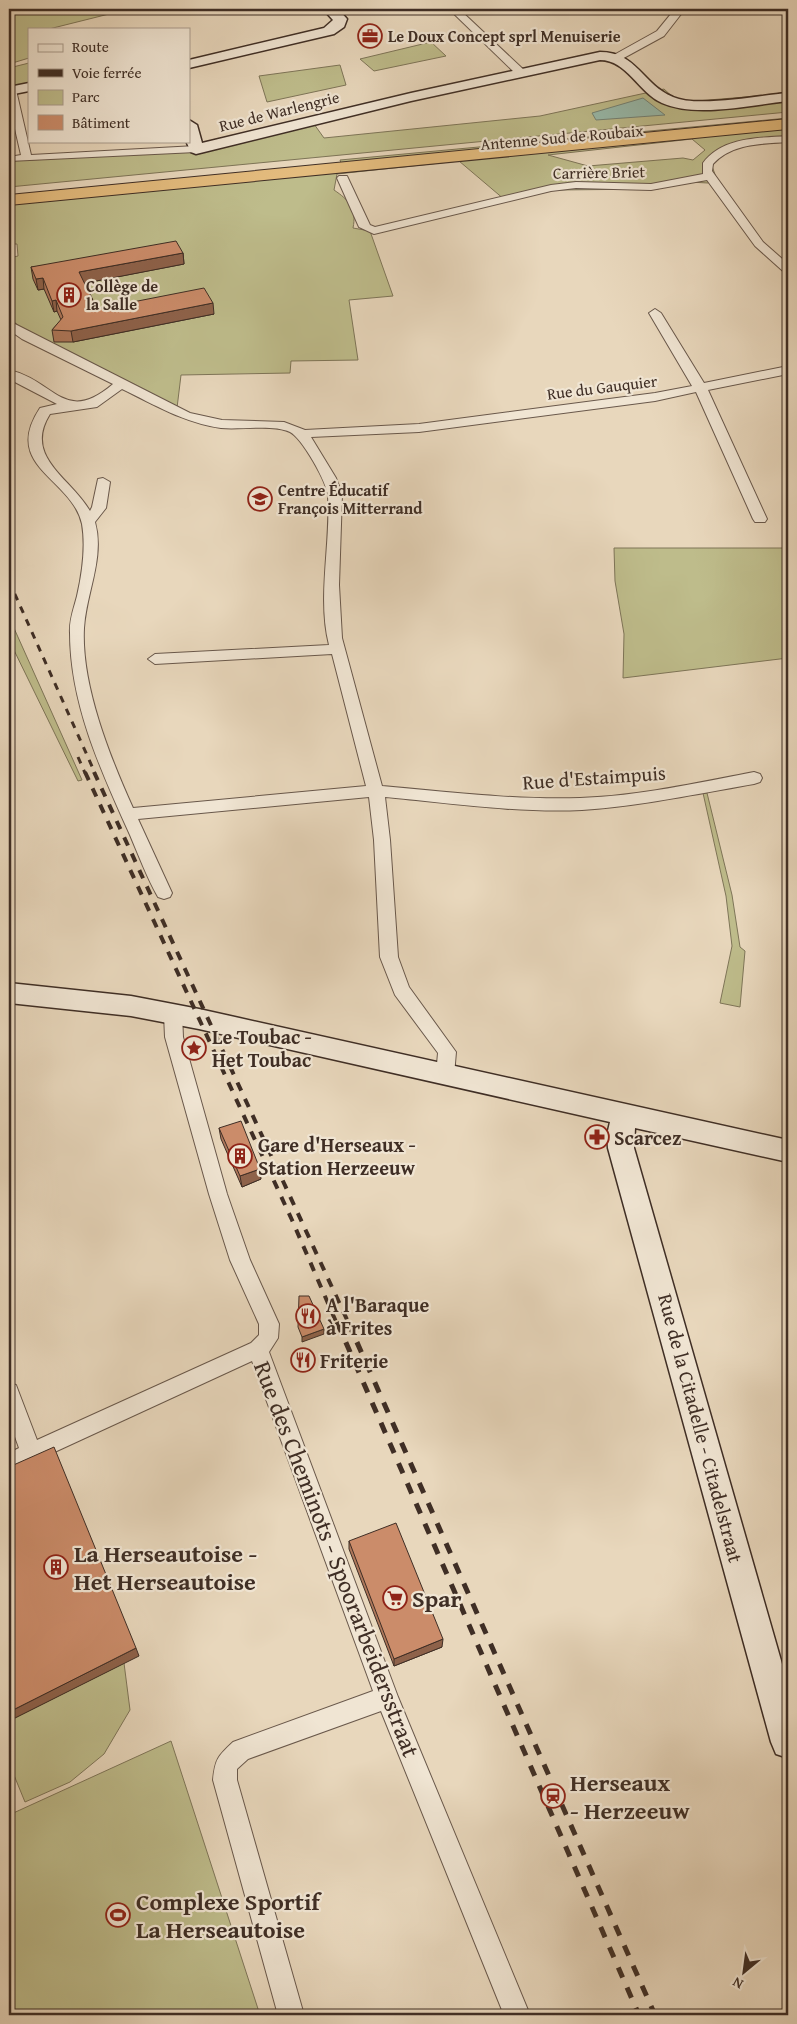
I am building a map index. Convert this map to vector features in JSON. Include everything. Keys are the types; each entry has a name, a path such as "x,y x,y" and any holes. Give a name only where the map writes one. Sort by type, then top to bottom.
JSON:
{"highway":[{"name":"Antenne Sud de Roubaix","path":"340,167 788,115"},
{"name":"Antenne Sud de Roubaix","path":"340,167 788,124"},
{"path":"9,190 340,167"},
{"path":"9,200 340,167"}],"street":[{"path":"190,64 329,31 339,24 340,19 330,9"},
{"path":"454,9 521,73"},
{"path":"680,9 671,25 662,34 616,58 665,99 679,104 695,105 788,97"},
{"name":"Rue de Warlengrie","path":"12,159 196,149 593,56 616,58"},
{"path":"27,159 10,91 28,87"},
{"path":"190,128 196,149"},
{"path":"788,139 752,143 724,150 708,163 707,171 759,244 788,270"},
{"name":"Carrière Briet","path":"340,167 365,227 374,231 551,188 576,186 651,187 710,176"},
{"path":"655,313 700,389 760,519"},
{"path":"9,325 26,336 194,419 232,425 284,426 302,434 334,490 332,606 337,649 376,792 382,840 389,956 402,990 447,1052 445,1075"},
{"name":"Rue du Gauquier","path":"302,434 419,428 655,397 788,370"},
{"path":"9,374 70,406"},
{"path":"121,384 100,401 89,405 70,406 45,411 32,433 33,440 45,465 84,510 89,520 90,540 86,574 82,604 77,617 81,668 95,732 164,893"},
{"path":"89,520 99,508 103,482"},
{"path":"155,659 337,649"},
{"name":"Rue d'Estaimpuis","path":"130,814 376,792 489,802 556,805 655,796 754,778"},
{"path":"9,993 131,1006 173,1014 788,1151"},
{"name":"Rue des Cheminots - Spoorarbeidersstraat","path":"173,1014 174,1037 218,1194 240,1260 269,1324 270,1334 267,1342 258,1349 387,1697 517,2015"},
{"name":"Rue de la Citadelle - Citadelstraat","path":"625,1115 620,1135 621,1148 659,1276 788,1742"},
{"path":"9,1463 258,1349"},
{"path":"9,1392 31,1453"},
{"path":"291,2015 225,1780 226,1764 242,1750 334,1718 387,1697"}],"green space":[{"path":"17,9 129,9 53,28 28,28 28,58 9,64 9,11"},
{"path":"431,42 446,56 374,71 360,59"},
{"path":"28,63 28,84 9,88 9,68"},
{"path":"340,65 346,85 267,102 259,76"},
{"path":"664,89 676,100 684,102 770,95 788,91 788,112 9,187 9,161 182,152 314,124 324,138 540,116"},
{"path":"788,118 788,121 341,163 340,160"},
{"path":"788,127 788,141 757,143 727,152 712,166 717,180 708,183 689,182 657,189 555,190 505,200 459,161 337,174 334,190 348,201 353,210 353,228 370,231 393,296 349,300 358,360 291,361 290,373 181,375 177,408 23,329 9,318 9,258 18,256 17,244 9,244 9,203","holes":["692,139 705,150 693,160 683,158 588,166 548,155"]},
{"path":"614,548 788,548 788,658 623,678 624,634 615,581"},
{"path":"9,617 82,780 78,781 9,640"},
{"path":"703,793 707,793 732,895 740,947 745,951 740,1007 720,1003 732,946 726,896"},
{"path":"124,1663 130,1710 104,1754 70,1782 25,1802 9,1763 9,1721"},
{"name":"Complexe Sportif La Herseautoise","path":"171,1741 260,2015 9,2015 9,1815"}],"shaded area":[{"path":"643,98 665,115 596,120 592,113"}],"building":[{"path":"176,241 183,253 79,272 97,309 204,288 213,303 71,331 52,330 63,317 56,300 52,301 43,278 36,279 31,267"},
{"name":"Gare d'Herseaux - Station Herzeeuw","path":"241,1121 260,1169 240,1176 219,1128"},
{"name":"A l'Baraque à Frites","path":"299,1296 309,1296 324,1329 302,1337 298,1327"},
{"name":"La Herseautoise - Het Herseautoise","path":"54,1447 136,1648 9,1712 9,1467"},
{"name":"Spar","path":"396,1523 443,1639 394,1659 349,1541"}],"railway":[{"path":"9,581 95,773"},
{"path":"78,757 85,773"},
{"path":"85,772 292,1220 337,1324"},
{"path":"94,772 349,1324"},
{"path":"337,1322 639,2015"},
{"path":"348,1322 655,2015"}],"place":[{"name":"Le Doux Concept sprl Menuiserie","path":"370,36"},
{"name":"Collège de la Salle","path":"69,295"},
{"name":"Centre Éducatif François Mitterrand","path":"260,499"},
{"name":"Le Toubac - Het Toubac","path":"194,1048"},
{"name":"Scarcez","path":"597,1137"},
{"name":"Gare d'Herseaux - Station Herzeeuw","path":"240,1156"},
{"name":"A l'Baraque à Frites","path":"308,1316"},
{"name":"Friterie","path":"303,1360"},
{"name":"La Herseautoise - Het Herseautoise","path":"56,1567"},
{"name":"Spar","path":"395,1598"},
{"name":"Herseaux - Herzeeuw","path":"553,1796"},
{"name":"Complexe Sportif La Herseautoise","path":"118,1915"}]}
